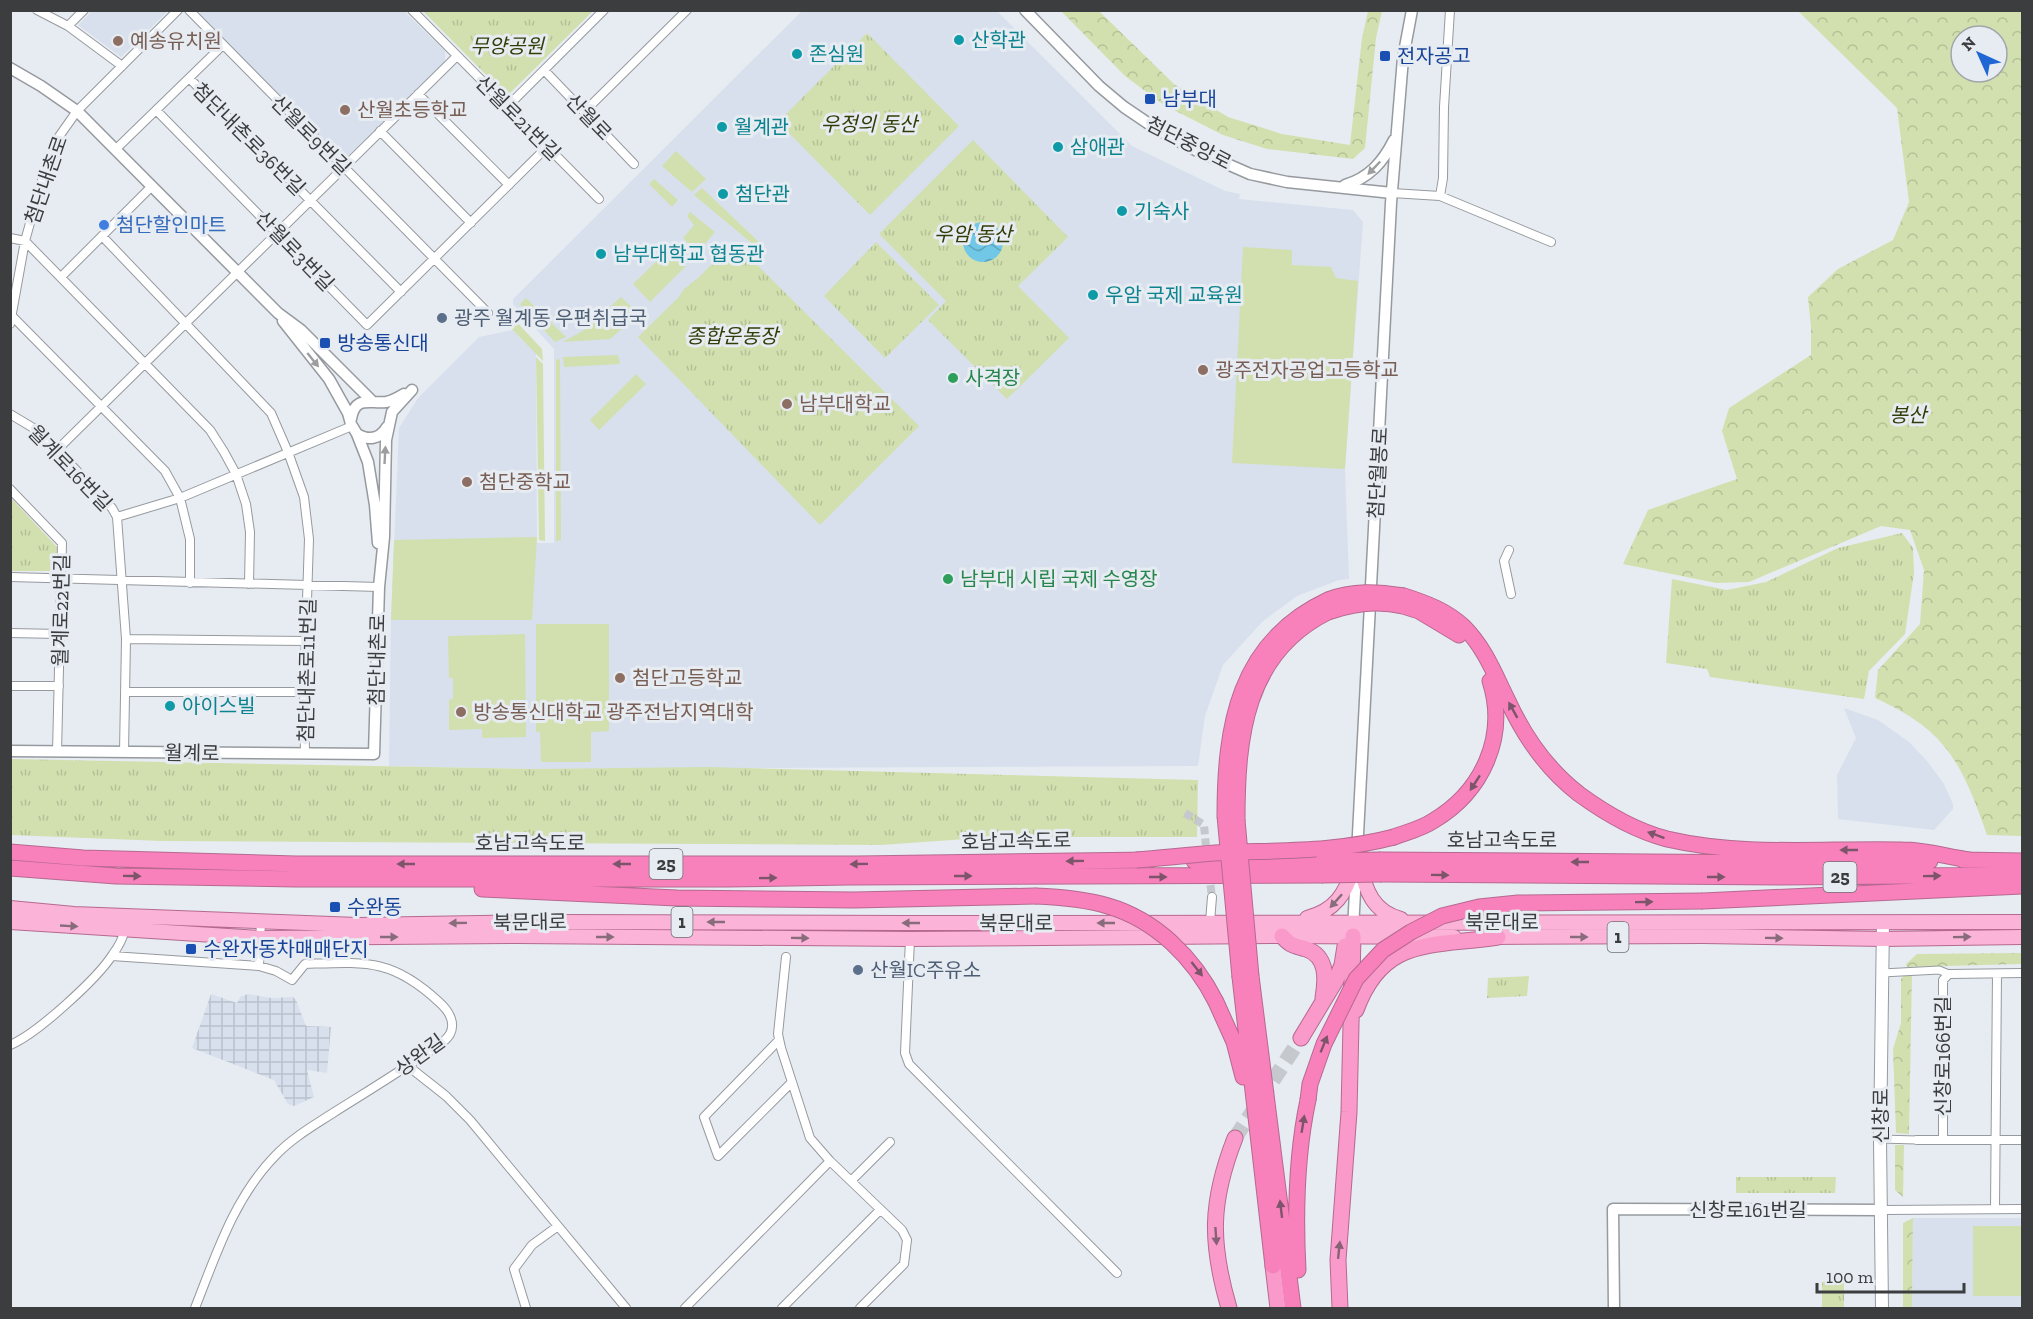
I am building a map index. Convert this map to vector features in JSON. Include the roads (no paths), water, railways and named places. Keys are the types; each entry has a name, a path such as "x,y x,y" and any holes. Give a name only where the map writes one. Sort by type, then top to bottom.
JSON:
{"highway":[{"path":"1136,860 1213,853 1322,850 1362,845 1394,837 1431,823 1451,810 1465,797 1487,762 1494,742 1497,722 1496,700 1491,683 1485,667 1455,631 1404,601"},
{"path":"1278,1308 1246,977 1237,776 1241,738 1255,688 1279,650 1299,630 1320,616 1339,608 1363,603 1404,601 1431,604 1463,626 1476,640 1525,733 1540,755 1578,793 1633,827 1666,839 1712,847 1906,850 1970,860"},
{"name":"호남고속도로","path":"10,852 83,858 296,864 857,864 1136,860 1322,868"},
{"name":"호남고속도로","path":"10,868 116,876 296,879 728,879 1381,867 2022,861"},
{"name":"호남고속도로","path":"1381,867 1770,877 2022,875"},
{"path":"296,879 368,887 480,889 677,898 854,900 1035,896 1085,900 1110,906 1153,928 1170,941 1196,968 1224,1016 1240,1063 1273,1266"},
{"path":"1299,1308 1296,1209 1300,1146 1310,1084 1324,1044 1356,979 1383,950 1411,932 1442,916 1479,907 1518,903 1703,901 2022,886"},
{"path":"1301,1038 1342,965 1345,946 1353,929"},
{"path":"1340,1308 1338,1260 1349,1112 1353,929"},
{"path":"1282,936 1291,945 1309,950 1319,957 1326,982 1322,1003"},
{"path":"1352,1037 1356,1011 1361,997 1376,972 1387,961 1418,948 1498,937"},
{"path":"1246,977 1293,1308"},
{"path":"1229,1308 1221,1280 1215,1234 1215,1211 1222,1176 1235,1138"}],"main road":[{"path":"1358,853 1365,885 1375,905 1393,917 1418,922"},
{"path":"1289,922 1322,914 1336,903 1347,886 1358,853"},
{"name":"북문대로","path":"10,908 74,914 358,925 550,922 1289,922 1353,929 1498,937 1702,936 1883,939 2022,937"},
{"name":"북문대로","path":"10,922 260,938 519,936 910,939 1282,936 1418,922 2022,922"},
{"name":"신창로","path":"1882,1308 1880,1140 1883,923"}],"street":[{"path":"37,10 68,26 122,66"},
{"path":"68,26 84,10"},
{"path":"77,111 178,10"},
{"name":"산월로9번길","path":"189,10 488,313"},
{"name":"산월로21번길","path":"412,10 598,199"},
{"path":"507,107 604,10"},
{"path":"584,112 687,10"},
{"name":"첨단중앙로","path":"1025,10 1100,86 1124,106 1155,128 1193,149 1250,174 1287,182 1392,193"},
{"name":"첨단월봉로","path":"1353,929 1392,193 1403,58 1412,10"},
{"path":"1440,196 1443,178 1443,106 1450,10"},
{"path":"116,149 223,45"},
{"name":"첨단내촌로36번길","path":"57,450 457,56"},
{"name":"첨단내촌로","path":"10,69 41,86 77,111 278,313"},
{"name":"산월로","path":"544,70 634,164"},
{"name":"첨단내촌로36번길","path":"189,78 401,292"},
{"path":"418,94 509,185"},
{"name":"산월로3번길","path":"156,110 367,325 434,259"},
{"name":"첨단내촌로","path":"11,320 25,241 42,180 57,138 77,111"},
{"path":"380,131 471,223"},
{"path":"1339,187 1355,182 1372,171 1397,135"},
{"path":"434,259 547,147"},
{"path":"61,278 152,186"},
{"path":"1392,193 1440,196 1551,242"},
{"name":"첨단내촌로11번길","path":"102,236 187,322 271,413 288,452 304,497 309,539 304,692 305,754"},
{"path":"10,238 25,241 210,430 236,474 246,504 250,532 249,585"},
{"path":"278,313 301,330 374,401 386,409 388,424 384,462 384,537 380,566"},
{"path":"278,313 329,379 368,462 375,505 380,566"},
{"path":"11,320 165,471 180,498 190,539 189,583"},
{"path":"412,390 392,412 388,424 384,432 368,439 353,426 352,413 359,404 374,401 389,402 412,390"},
{"name":"월계로16번길","path":"10,414 40,432 112,508 117,517 126,639 124,752"},
{"path":"117,517 180,498 353,426"},
{"name":"월계로22번길","path":"10,489 62,543 57,752"},
{"path":"1509,550 1504,561 1511,594"},
{"name":"첨단내촌로","path":"374,753 380,566"},
{"name":"첨단내촌로11번길","path":"10,578 379,587"},
{"path":"10,633 60,634"},
{"path":"126,639 306,641"},
{"path":"10,686 59,686"},
{"path":"126,692 304,692"},
{"name":"월계로","path":"10,751 374,753"},
{"path":"1210,922 1212,897"},
{"path":"259,966 261,921"},
{"path":"10,1045 20,1041 42,1025 97,974 122,940 125,929"},
{"path":"910,939 905,1053 909,1064 1117,1273"},
{"name":"상완길","path":"112,956 259,966 276,970 292,981 304,964 345,963 386,966 413,981 445,1008 451,1018 453,1027 443,1042 306,1130 273,1157 248,1189 230,1220 195,1308"},
{"path":"786,957 778,1034 810,1138 830,1161 902,1230 907,1240 907,1255 904,1264 860,1308"},
{"path":"1882,973 1939,970 1948,974 2022,974"},
{"name":"신창로166번길","path":"1943,1140 1942,995 1943,980 1948,974"},
{"path":"1995,1208 1997,974"},
{"path":"779,1040 704,1117 718,1156 792,1082"},
{"path":"408,1066 446,1096 470,1120 626,1308"},
{"name":"신창로166번길","path":"1880,1140 2022,1140"},
{"path":"851,1181 890,1142"},
{"path":"685,1308 830,1161"},
{"name":"신창로161번길","path":"1614,1308 1613,1209 1882,1210"},
{"path":"1882,1210 2022,1209"},
{"path":"782,1308 880,1210"},
{"path":"526,1308 514,1269 532,1245 558,1226"}],"water":[{"path":"983,222 991,223 997,228 1002,234 1002,250 997,256 991,261 983,262 975,261 969,256 964,250 963,242 964,234 969,228 975,223"}],"tunnel":[{"path":"1185,813 1204,825 1207,857"},
{"path":"1209,873 1212,897"},
{"path":"1235,1138 1301,1038"}],"place":[{"name":"산학관","path":"959,40"},
{"name":"예송유치원","path":"118,41"},
{"name":"존심원","path":"797,54"},
{"name":"전자공고","path":"1385,56"},
{"name":"남부대","path":"1150,99"},
{"name":"산월초등학교","path":"345,110"},
{"name":"월계관","path":"722,127"},
{"name":"삼애관","path":"1058,147"},
{"name":"첨단관","path":"723,194"},
{"name":"기숙사","path":"1122,211"},
{"name":"첨단할인마트","path":"104,225"},
{"name":"남부대학교 협동관","path":"601,254"},
{"name":"우암 국제 교육원","path":"1093,295"},
{"name":"광주 월계동 우편취급국","path":"442,318"},
{"name":"방송통신대","path":"325,343"},
{"name":"광주전자공업고등학교","path":"1203,370"},
{"name":"사격장","path":"953,378"},
{"name":"남부대학교","path":"787,404"},
{"name":"첨단중학교","path":"467,482"},
{"name":"남부대 시립 국제 수영장","path":"948,579"},
{"name":"첨단고등학교","path":"620,678"},
{"name":"아이스빌","path":"170,706"},
{"name":"방송통신대학교 광주전남지역대학","path":"461,712"},
{"name":"수완동","path":"335,907"},
{"name":"수완자동차매매단지","path":"191,949"},
{"name":"산월IC주유소","path":"858,970"}],"park label":[{"name":"무양공원","path":"507,46"},
{"name":"우정의 동산","path":"869,124"},
{"name":"우암 동산","path":"973,234"},
{"name":"종합운동장","path":"732,336"},
{"name":"봉산","path":"1908,415"}]}
